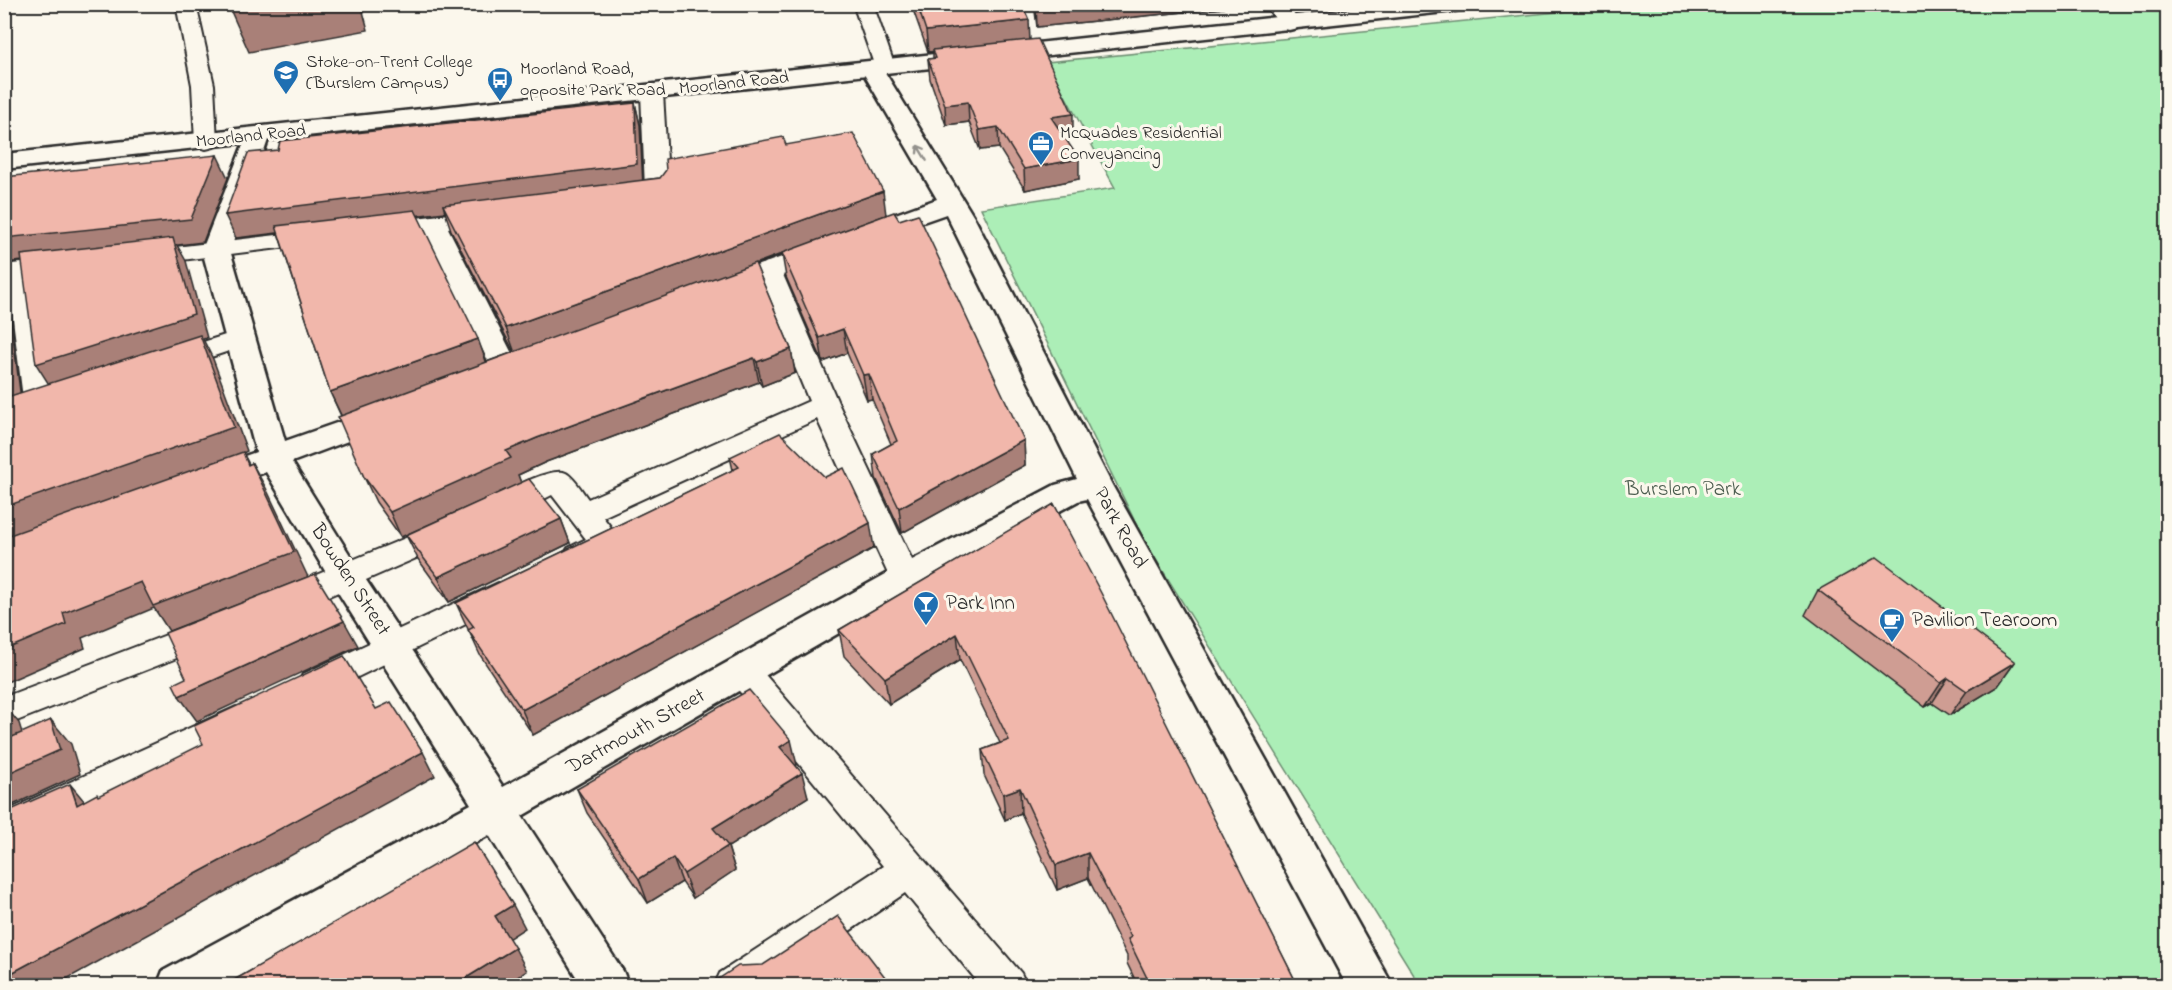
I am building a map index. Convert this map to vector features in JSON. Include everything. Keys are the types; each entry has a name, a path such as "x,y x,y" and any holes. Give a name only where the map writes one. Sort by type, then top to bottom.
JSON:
{"street":[{"path":"1276,4 1289,23"},
{"name":"Moorland Road","path":"4,162 257,137 1463,4"},
{"name":"Park Road","path":"879,68 981,255 1096,485 1371,986"},
{"path":"216,250 257,137"},
{"path":"692,299 952,203"},
{"name":"Bowden Street","path":"216,250 273,457 346,577 393,646 607,986"},
{"path":"479,381 518,366"},
{"path":"183,490 414,405"},
{"name":"Dartmouth Street","path":"179,986 906,579 1067,493 1096,485"}],"lane":[{"path":"186,4 202,85 206,142"},
{"path":"863,4 879,68"},
{"path":"613,200 657,195 652,93"},
{"path":"123,260 514,213"},
{"path":"433,223 518,366"},
{"path":"38,406 12,272 88,264"},
{"path":"768,270 825,405 906,579"},
{"path":"151,368 241,338"},
{"path":"583,513 825,405"},
{"path":"4,712 346,577 557,481 606,542 553,568"},
{"path":"4,830 521,584"},
{"path":"743,672 1007,986"},
{"path":"734,986 909,869"}],"green space":[{"name":"Burslem Park","path":"1629,5 2167,5 2167,985 1420,985 1145,542 981,208 1115,188 1047,62"}],"building":[{"path":"230,4 258,4 230,9"},
{"path":"917,4 1022,4 1029,20 926,31"},
{"path":"1038,39 1073,114 1051,117 1079,159 1024,169 998,127 979,130 968,102 945,105 928,59 936,58 933,50"},
{"path":"635,103 637,164 225,215 248,153 278,150 280,141"},
{"path":"853,133 883,191 506,328 443,205 660,178 666,170 665,159 783,137 786,145"},
{"path":"217,155 191,219 4,238 4,177"},
{"path":"415,210 478,339 330,392 276,226"},
{"path":"894,212 899,220 918,214 1024,440 899,508 873,454 897,441 869,374 863,375 843,329 819,338 782,253"},
{"path":"173,238 194,314 36,364 21,255"},
{"path":"755,263 791,349 757,362 754,358 537,438 506,451 511,458 390,512 364,477 338,417"},
{"path":"200,335 234,427 4,507 4,398"},
{"path":"780,433 825,477 844,468 870,523 522,710 468,630 474,627 456,603 739,467 730,457"},
{"path":"243,452 248,465 252,463 294,552 153,606 141,582 63,613 66,624 4,650 4,537"},
{"path":"529,479 561,519 438,577 406,535"},
{"path":"1054,504 1298,986 1151,986 1128,939 1131,937 1088,853 1056,865 1020,788 1003,794 982,750 1009,740 957,634 885,678 839,630"},
{"path":"1877,557 2015,662 1967,691 1948,678 1941,683 1818,590"},
{"path":"315,574 344,621 179,696 173,684 186,678 165,633"},
{"path":"344,656 376,709 391,702 423,752 4,977 4,813 70,784 77,805 97,794 98,796 203,744 194,726"},
{"path":"749,690 791,740 780,747 802,773 713,828 728,846 684,874 673,858 639,879 577,789"},
{"path":"4,719 10,738 51,720 60,750 4,775"},
{"path":"474,842 513,905 495,916 515,948 453,986 224,986"},
{"path":"838,916 892,986 708,986 738,966 763,965"}],"place":[{"name":"Stoke-on-Trent College (Burslem Campus)","path":"286,96"},
{"name":"Moorland Road, opposite Park Road","path":"500,103"},
{"name":"McQuades Residential Conveyancing","path":"1041,167"},
{"name":"Park Inn","path":"926,627"},
{"name":"Pavilion Tearoom","path":"1892,644"}]}
